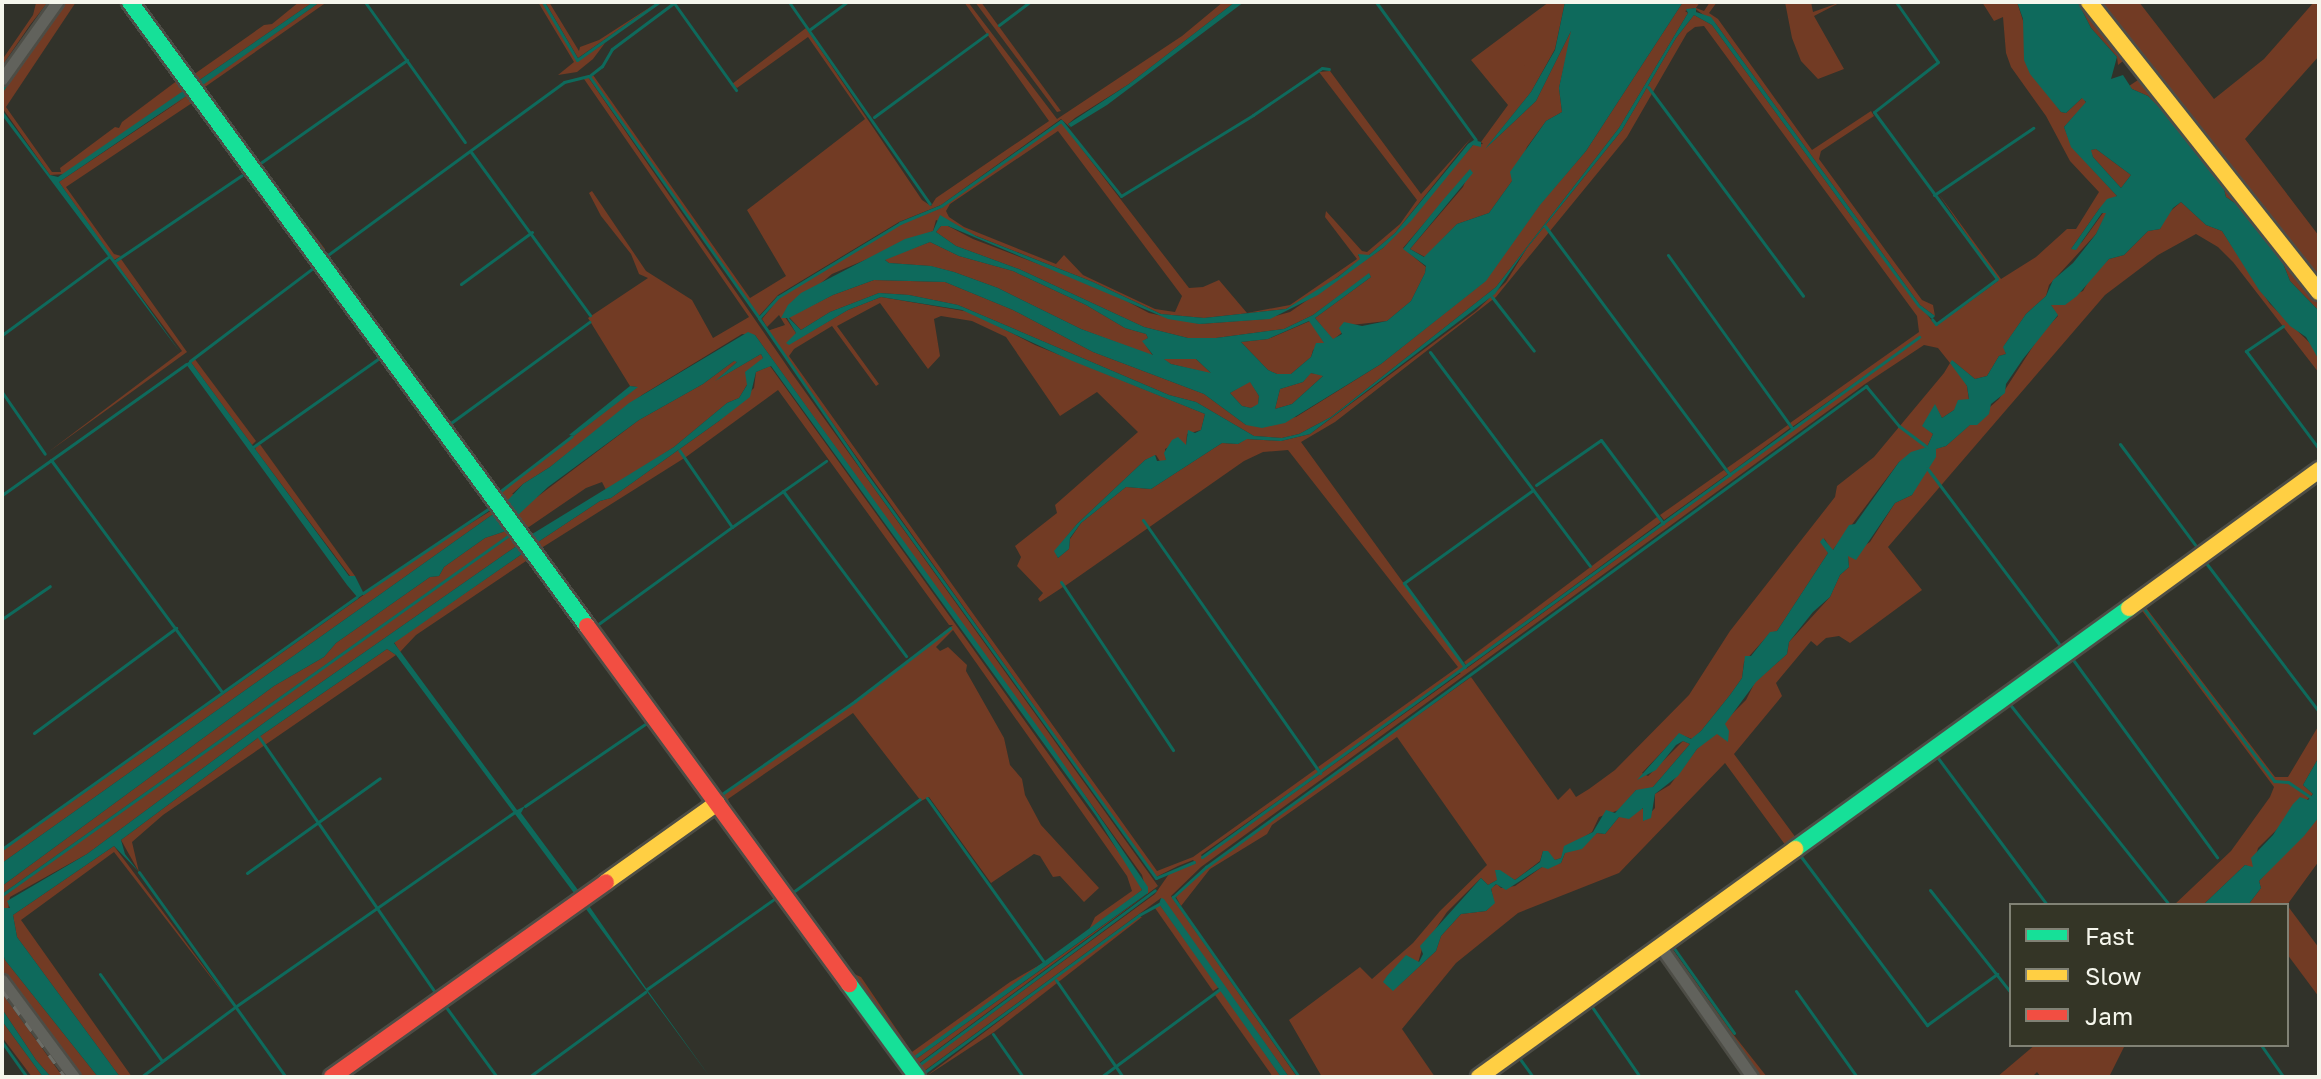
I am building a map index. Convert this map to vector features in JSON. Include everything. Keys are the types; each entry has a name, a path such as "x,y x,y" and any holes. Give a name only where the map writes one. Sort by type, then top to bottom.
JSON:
{"street":[{"path":"2,79 57,2"},
{"path":"130,2 917,1077"},
{"path":"2089,2 2319,292"},
{"path":"1479,1077 2319,470"},
{"path":"332,1077 717,803"},
{"path":"1660,946 1752,1077"},
{"path":"2,980 74,1077"}],"shaded area":[{"path":"48,2 2,66 2,60 33,15 36,3"},
{"path":"63,2 76,2 6,107 52,172 61,172 60,168 115,127 119,128 122,122 178,80 120,2 127,2 249,174 246,176 195,101 66,187 114,254 121,256 114,260 59,182 189,95 65,174 50,175 3,109 2,93"},
{"path":"133,2 139,2 193,75 264,25 272,24 299,2 313,2 198,81 200,86 320,2 327,2 202,89 325,249 319,253"},
{"path":"538,2 542,2 577,61 605,43 593,59 577,72 558,75 574,62"},
{"path":"545,2 549,2 579,51 580,47 599,40 658,2 578,58"},
{"path":"964,2 968,2 1057,119 1182,36 1223,2 1235,2 1129,84 1075,118 1068,124 1071,128 1061,119 941,205 899,222 778,295 759,316 590,77 593,75 750,298 786,276 747,210 865,119 808,37 737,88 732,84 806,28 922,200 931,206 936,198 1049,121"},
{"path":"975,2 981,2 1061,111 1057,112"},
{"path":"1549,2 1565,2 1555,49 1531,92 1486,148 1536,101 1573,27 1559,88 1562,112 1546,121 1527,147 1512,181 1489,213 1457,224 1425,257 1410,249 1463,187 1470,170 1403,248 1426,267 1425,273 1411,301 1387,321 1351,325 1333,340 1315,318 1371,277 1369,274 1313,315 1284,329 1216,338 1188,338 1144,327 1019,269 956,246 936,232 941,226 948,226 973,239 1104,289 1149,313 1200,324 1265,319 1290,312 1383,248 1473,145 1483,144 1481,142 1508,105 1471,60"},
{"path":"1683,2 1700,2 1696,8 1704,11 1710,2 1717,2 1709,13 1718,19 1812,150 1871,111 1874,116 1821,151 1819,159 1922,300 1933,305 1935,316 1920,305 1716,24 1694,8 1685,11 1688,13 1619,128 1496,287 1331,417 1299,434 1282,438 1254,436 1196,402 1169,395 958,305 909,295 879,293 830,312 801,330 789,317 833,295 874,280 945,282 1013,310 1093,352 1204,394 1246,425 1296,417 1381,364 1485,281 1540,204 1586,151"},
{"path":"1785,2 1811,2 1813,12 1841,2 1814,16 1844,69 1818,79 1801,61 1792,38"},
{"path":"1982,2 2017,2 2045,89 2061,112 2066,113 2083,97 2086,103 2064,127 2072,147 2117,196 2099,209 2071,249 2082,242 2103,213 2107,213 2096,234 2049,285 2046,296 2026,314 2004,346 2006,354 1999,356 1987,376 1975,379 1953,361 1967,386 1969,400 1942,418 1935,406 1923,425 1933,434 1927,447 1899,462 1832,551 1824,538 1828,553 1777,631 1770,633 1744,662 1742,678 1730,695 1692,739 1679,734 1642,773 1648,776 1683,741 1690,744 1653,787 1649,791 1636,790 1619,810 1599,817 1592,832 1568,847 1561,858 1555,860 1543,851 1540,861 1515,880 1506,875 1488,885 1481,878 1447,912 1422,949 1418,963 1397,987 1436,951 1441,936 1461,914 1486,911 1494,903 1491,888 1497,884 1501,888 1515,886 1542,867 1561,863 1565,853 1597,833 1605,834 1619,817 1644,808 1643,821 1655,808 1655,794 1670,785 1697,749 1746,700 1755,682 1787,654 1789,642 1830,597 1840,575 1849,567 1848,556 1870,542 1895,503 1912,495 1935,449 1946,446 1999,399 2041,334 2058,316 2050,304 2083,291 2092,275 2109,259 2124,255 2148,231 2160,229 2166,215 2181,202 2206,225 2222,231 2270,304 2313,346 2319,360 2319,373 2233,262 2218,247 2196,234 2158,255 2105,295 1888,547 1922,590 1850,643 1839,636 1826,638 1817,646 1811,641 1776,683 1782,696 1734,754 1796,838 1786,846 1725,763 1619,873 1518,913 1456,963 1402,1029 1435,1077 1322,1077 1289,1020 1360,967 1372,979 1413,943 1440,911 1487,865 1397,737 1272,825 1267,834 1210,869 1181,906 1176,897 1206,867 1471,677 1558,800 1570,788 1576,797 1589,789 1615,770 1689,695 1730,631 1835,497 1837,486 1874,457 1944,373 1950,363 1938,348 1924,345 1865,384 1201,867 1171,896 1297,1077 1289,1077 1161,898 920,1074 916,1069 1155,894 1169,874 1196,863 1193,860 1156,877 767,331 785,325 779,315 767,327 762,319 779,298 901,224 941,208 1061,122 1189,288 1203,287 1219,280 1247,313 1290,305 1357,259 1325,217 1326,211 1362,251 1367,252 1400,224 1417,200 1319,72 1330,71 1421,194 1472,137 1395,233 1369,255 1358,255 1361,259 1322,289 1286,309 1204,318 1161,314 1093,282 936,220 933,231 832,274 786,312 785,317 796,333 791,343 848,310 881,297 970,312 1035,345 1205,414 1201,430 1187,434 1186,446 1180,441 1165,449 1166,460 1161,463 1156,455 1145,460 1077,524 1055,551 1058,558 1069,549 1070,539 1081,523 1126,487 1151,489 1222,443 1238,444 1246,439 1281,441 1310,434 1476,311 1506,282 1527,248 1622,130 1676,38 1694,15 1712,25 1851,216 1936,326 1998,281 1938,193 2001,279 2036,257 2067,229 2076,229 2099,192 2070,161 2046,116 2011,67 2006,53 2003,17 1994,21","holes":["1704,26 1917,316 1919,332 1790,423 1792,427 1922,336 1466,669 1301,442 1335,422 1496,297 1627,137 1687,33 1695,27","1058,131 1182,296 1175,312 1155,309 1083,275 1064,255 1056,264 964,227 949,217 946,211 950,204","880,303 928,369 940,356 934,319 941,316 972,321 1006,337 1060,416 1097,392 1138,432 1055,505 1057,513 1015,546 1021,557 1017,566 1043,593 1038,599 1040,602 1063,587 1062,583 1065,586 1244,461 1263,452 1288,450 1458,667 1318,767 1321,771 1456,672 1461,673 1203,858 1201,855 1319,772 1316,769 1193,857 1157,871 789,356 794,349 832,326 876,386 879,384 837,326"]},
{"path":"2078,2 2086,2 2127,58 2118,65 2117,57 2091,28"},
{"path":"2092,2 2139,2 2214,99 2264,59 2314,2 2319,2 2319,56 2245,139 2319,236 2319,286"},
{"path":"588,77 791,372 1158,886 915,1066 912,1062 1147,894 1142,875 755,335 742,334 642,395 550,467 523,484 512,494 537,497 639,420 703,384 734,361 738,361 718,379 761,354 763,358 739,398 727,403 674,447 618,484 606,490 602,482 586,488 526,529 535,544 600,501 611,498 719,421 754,388 756,372 770,366 1136,876 1142,890 1088,932 1095,917 1132,891 1127,876 953,630 936,647 940,651 948,647 967,665 966,671 1004,738 1010,765 1022,779 1025,795 1041,825 1099,888 1084,902 1060,876 1053,877 1040,856 1034,854 991,883 929,797 921,801 853,713 728,799 734,814 854,974 861,977 912,1052 1010,982 1043,963 911,1060 719,798 856,702 953,625 949,625 778,390 686,457 543,547 540,551 720,794 716,797 497,495 637,387 630,386 588,318 648,278 639,274 631,254 601,216 589,193 592,191 646,271 692,300 713,338 749,317 584,79"},
{"path":"2141,78 2319,295 2319,311 2290,281 2279,253 2242,208 2226,197 2223,185 2148,96 2129,86"},
{"path":"2096,149 2131,175 2121,188 2093,157 2090,150"},
{"path":"930,242 959,256 1013,271 1086,305 1125,328 1146,334 1148,338 1143,341 1153,356 1081,329 998,288 954,272 930,266 889,263 884,259"},
{"path":"121,259 187,352 47,453 182,351 116,263"},
{"path":"319,260 711,800 529,559 416,635 400,652 394,642 522,554 524,549 518,545 276,714 87,854 10,897 8,910 2,908 2,896 513,532 2,894 2,886 274,686 324,657 336,643 430,577 439,576 444,567 485,538 509,530 496,512 2,863 2,851 423,553 492,510"},
{"path":"1310,321 1325,344 1313,350 1311,357 1291,374 1268,370 1241,342 1268,339"},
{"path":"194,358 256,441 252,445 190,361"},
{"path":"1163,359 1196,359 1212,374 1171,364"},
{"path":"1310,373 1324,375 1292,404 1275,409 1280,389 1303,382"},
{"path":"1250,381 1259,396 1258,405 1251,408 1242,406 1230,393"},
{"path":"1788,425 1790,428 1730,473 1727,468"},
{"path":"259,443 355,576 350,576 255,449"},
{"path":"1724,470 1728,474 1664,520 1660,515"},
{"path":"1657,517 1661,522 1466,665 1464,662"},
{"path":"2144,605 2275,777 2288,777 2319,725 2319,757 2303,785 2313,794 2258,848 2253,868 2245,865 2205,903 2176,903 2231,851 2274,787 2140,608"},
{"path":"387,649 396,655 163,815 132,842 139,872 121,840 259,737"},
{"path":"2319,817 2319,861 2288,903 2250,903 2261,888 2259,881"},
{"path":"114,846 233,1006 114,852 21,920 132,1077 120,1077 17,937 13,915"},
{"path":"1160,905 1219,987 1213,991 1155,908"},
{"path":"2289,908 2319,948 2319,997 2289,957"},
{"path":"1137,917 1142,917 994,1032 925,1077"},
{"path":"1668,943 1767,1077 1749,1077 1659,956"},
{"path":"2,951 5,960 98,1077 78,1077 2,971"},
{"path":"1221,990 1281,1077 1273,1077 1215,995"},
{"path":"2,993 63,1077 51,1077 36,1060 2,1009"},
{"path":"2,1021 43,1077 32,1077 2,1037"},
{"path":"2033,1047 2124,1047 2109,1077 2041,1077 2037,1072 2032,1077 1997,1077"}],"water":[{"path":"313,2 320,2 200,87 198,81"},
{"path":"1235,2 1244,2 1107,105 1071,127 1068,124 1129,84"},
{"path":"1565,2 1683,2 1586,151 1540,205 1486,281 1381,364 1285,423 1262,428 1246,425 1204,394 1093,352 1013,310 945,282 874,280 833,295 789,318 801,330 830,312 879,293 909,295 958,305 1169,395 1196,402 1254,436 1282,438 1299,434 1331,417 1496,287 1619,128 1688,13 1686,9 1696,8 1696,12 1711,17 1920,305 1935,316 1932,319 1918,307 1712,25 1694,15 1676,38 1622,130 1527,248 1495,294 1310,434 1281,441 1247,439 1238,444 1222,443 1151,489 1126,487 1081,523 1070,538 1069,549 1058,558 1054,551 1077,524 1145,460 1155,455 1157,461 1166,460 1164,453 1172,440 1178,437 1186,445 1188,430 1195,433 1201,430 1205,414 1070,360 962,310 881,297 848,310 789,345 786,343 796,333 787,318 781,318 788,305 801,293 905,239 933,231 940,215 976,236 1093,282 1161,314 1204,318 1286,309 1338,277 1360,259 1358,254 1369,255 1395,233 1468,144 1474,140 1481,142 1481,147 1473,145 1411,221 1383,248 1318,295 1270,319 1199,324 1168,319 948,226 941,226 936,232 956,246 1019,269 1144,327 1188,338 1216,338 1284,329 1313,315 1369,273 1371,277 1315,318 1333,339 1342,334 1339,328 1344,322 1362,326 1387,321 1411,301 1425,273 1426,266 1403,249 1443,200 1470,169 1473,173 1410,249 1424,257 1457,224 1489,213 1512,181 1510,172 1546,121 1562,112 1559,88 1571,31 1536,101 1485,149 1531,92 1555,50","holes":["930,242 959,256 1013,271 1086,305 1125,328 1146,334 1148,338 1142,341 1153,355 1081,329 998,288 954,272 885,260","1309,321 1324,343 1316,343 1311,357 1291,374 1277,374 1268,370 1241,342 1268,339","1164,359 1196,359 1211,373 1171,364","1311,373 1323,376 1292,404 1275,409 1280,389 1303,382","1250,382 1259,396 1258,404 1251,408 1242,406 1230,393"]},
{"path":"2017,2 2078,2 2091,28 2117,57 2111,79 2123,75 2132,89 2148,96 2161,109 2223,185 2226,197 2242,208 2279,253 2290,281 2319,311 2319,360 2306,337 2290,326 2259,290 2222,231 2206,225 2181,202 2173,208 2160,229 2148,231 2124,255 2109,259 2077,296 2065,305 2051,305 2058,315 2006,384 2005,393 1991,404 1989,414 1977,425 1970,425 1946,446 1936,449 1936,457 1912,495 1895,503 1856,560 1848,556 1849,567 1840,575 1830,597 1813,612 1789,642 1787,654 1756,682 1725,724 1729,731 1728,742 1717,734 1697,749 1678,776 1655,794 1651,818 1643,821 1643,808 1629,819 1619,817 1605,834 1597,833 1582,849 1565,853 1561,863 1548,869 1542,867 1506,890 1496,884 1491,889 1495,903 1486,911 1461,914 1441,936 1436,951 1393,991 1383,982 1387,976 1406,955 1419,962 1423,954 1420,946 1481,878 1488,885 1497,880 1495,870 1500,870 1515,880 1540,862 1543,851 1548,851 1555,860 1561,858 1564,846 1593,832 1606,810 1615,813 1636,790 1653,787 1690,744 1683,741 1676,745 1656,770 1637,780 1679,733 1691,739 1701,731 1730,695 1742,678 1745,656 1751,656 1770,632 1777,631 1828,553 1820,542 1823,538 1833,550 1899,462 1911,452 1927,447 1933,434 1922,426 1935,404 1942,418 1954,410 1958,400 1969,399 1967,386 1950,363 1952,360 1975,379 1987,376 1999,356 2006,354 2003,347 2026,314 2046,296 2053,280 2073,263 2096,234 2106,213 2102,213 2076,250 2071,249 2107,199 2117,196 2071,147 2064,127 2086,102 2082,98 2066,113 2061,112 2030,74 2024,60 2023,19","holes":["2096,149 2131,175 2121,188 2093,157 2091,150"]},
{"path":"186,89 189,94 59,182 180,352 4,118 2,110 50,175 58,177"},
{"path":"748,332 755,335 1045,737 1148,887 1148,893 912,1062 913,1057 1142,890 1096,816 771,366 756,372 750,397 719,421 611,498 600,501 535,544 529,536 674,447 727,403 739,398 747,385 745,372 763,358 761,354 715,381 737,362 734,361 703,384 639,420 548,487 517,516 507,508 506,502 523,484 550,467 629,403"},
{"path":"190,361 349,576 355,576 364,594 358,598 347,585 186,364"},
{"path":"630,386 638,387 574,436 569,435"},
{"path":"496,512 509,530 485,538 444,567 439,576 430,577 336,643 324,657 274,686 2,886 2,863"},
{"path":"518,545 524,550 522,554 394,643 517,810 525,806 521,813 581,894 577,897 396,655 387,649 259,737 121,840 125,854 139,872 114,846 13,915 17,937 120,1077 98,1077 5,960 2,951 2,908 10,908 7,901 87,854 276,714"},
{"path":"2319,757 2319,817 2259,881 2261,888 2250,903 2205,903 2245,865 2253,867 2251,858 2273,835 2293,804 2300,797 2308,800 2313,794 2303,785"},
{"path":"1161,898 1289,1077 1281,1077 1159,904"},
{"path":"585,900 648,991 710,1077 583,905"},
{"path":"2,1009 51,1077 43,1077 2,1021"}],"waterway":[{"path":"41,13 49,2"},
{"path":"365,2 465,142"},
{"path":"543,2 577,60 659,2"},
{"path":"675,2 612,49 602,66 589,76 759,318"},
{"path":"789,2 930,204"},
{"path":"809,30 847,2"},
{"path":"999,25 1030,2"},
{"path":"1376,2 1476,140"},
{"path":"1896,2 1938,62 1874,112 1997,279 1936,324 1932,319"},
{"path":"674,3 736,90"},
{"path":"874,117 987,34"},
{"path":"259,164 407,60"},
{"path":"1194,862 1156,878 867,476 759,318 778,297 900,223 941,206 1061,121 1121,196 1253,115 1322,68 1329,69"},
{"path":"2,90 14,71"},
{"path":"325,257 564,82 588,76"},
{"path":"1648,87 1803,296"},
{"path":"1934,195 2033,128"},
{"path":"471,152 590,315"},
{"path":"115,261 242,175"},
{"path":"1545,226 1730,475"},
{"path":"461,284 532,232"},
{"path":"1668,255 1792,428"},
{"path":"2,335 108,257"},
{"path":"190,361 317,265"},
{"path":"1492,297 1534,351"},
{"path":"448,425 589,322"},
{"path":"2283,326 2246,351 2319,449"},
{"path":"1202,857 1919,337"},
{"path":"1430,352 1590,566"},
{"path":"253,447 382,356"},
{"path":"2,495 186,364"},
{"path":"1299,1077 1173,897 1206,867 1866,386 1899,426 1927,447"},
{"path":"2,392 45,454"},
{"path":"498,493 572,436"},
{"path":"1536,485 1601,440 1663,523"},
{"path":"2120,444 2199,550"},
{"path":"597,625 732,527 679,450"},
{"path":"51,460 222,692"},
{"path":"732,527 826,461"},
{"path":"1927,468 2063,649"},
{"path":"1465,667 1404,583 1533,490"},
{"path":"783,491 906,656"},
{"path":"363,593 488,509"},
{"path":"1143,520 1320,773"},
{"path":"2,895 512,533"},
{"path":"2203,559 2319,712"},
{"path":"1061,582 1173,750"},
{"path":"2,619 50,586"},
{"path":"2,849 356,597"},
{"path":"2141,605 2274,781 2288,782 2319,803"},
{"path":"34,733 176,628"},
{"path":"719,796 855,701 950,628"},
{"path":"2071,657 2217,857"},
{"path":"2008,702 2167,902"},
{"path":"525,806 651,720"},
{"path":"259,737 436,994"},
{"path":"1935,754 2046,903"},
{"path":"247,873 380,778"},
{"path":"927,798 1044,962"},
{"path":"793,892 920,799"},
{"path":"141,1077 235,1007 515,812"},
{"path":"1799,854 1927,1025 1997,974"},
{"path":"139,872 286,1077"},
{"path":"916,1067 1155,890"},
{"path":"1930,890 2009,990"},
{"path":"647,989 774,899"},
{"path":"922,1074 1139,915 1159,904"},
{"path":"1671,944 1734,1033"},
{"path":"100,974 162,1061"},
{"path":"1056,980 1123,1077"},
{"path":"1101,1077 1220,989"},
{"path":"1796,991 1857,1077"},
{"path":"529,1077 645,992"},
{"path":"443,1003 497,1077"},
{"path":"1590,1004 1640,1077"},
{"path":"993,1034 1023,1077"},
{"path":"2,1042 27,1077"},
{"path":"2262,1047 2283,1077"},
{"path":"1520,1059 1533,1077"}],"railway":[{"path":"2,990 65,1077"}],"traffic: fast":[{"path":"130,2 587,626"},
{"path":"1795,849 2129,608"},
{"path":"849,984 917,1077"}],"traffic: slow":[{"path":"2089,2 2319,292"},
{"path":"2129,608 2319,470"},
{"path":"606,882 717,803"},
{"path":"1479,1077 1795,849"}],"traffic: jam":[{"path":"587,626 849,984"},
{"path":"332,1077 606,882"}]}
